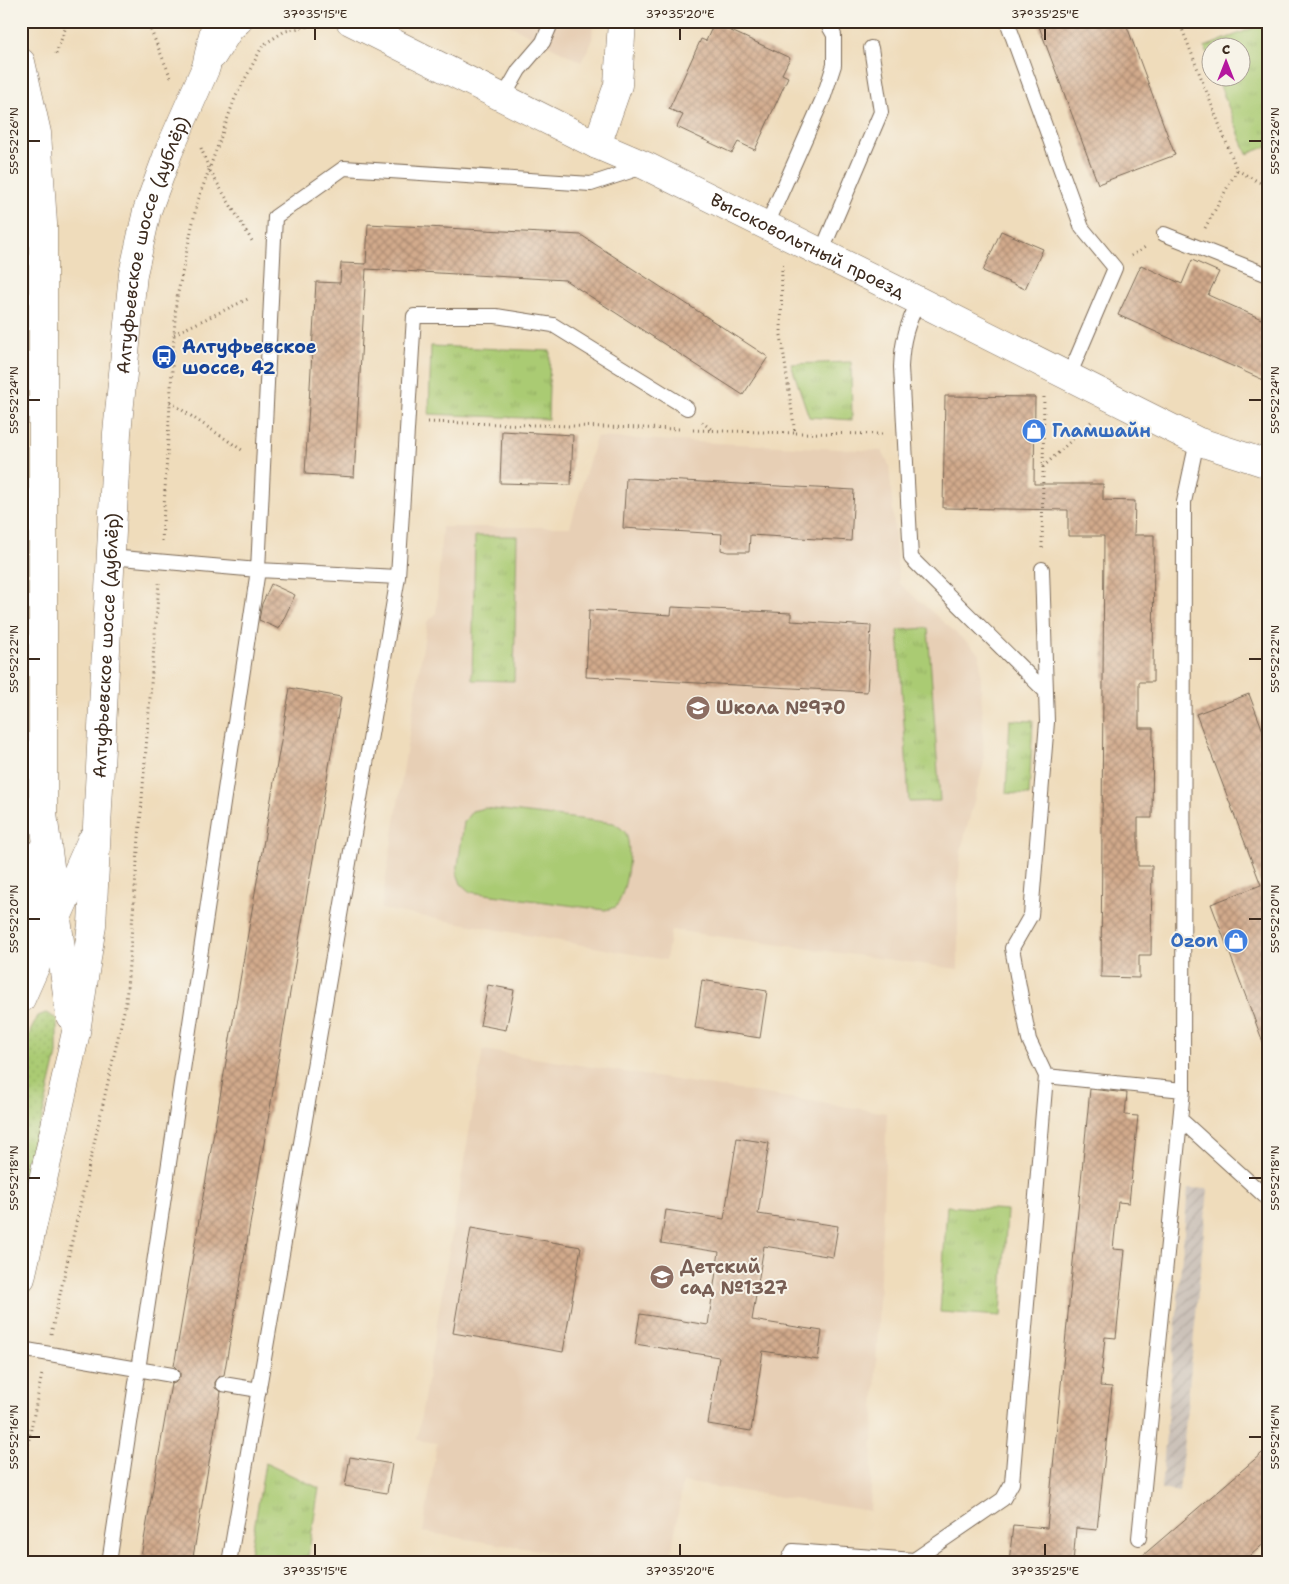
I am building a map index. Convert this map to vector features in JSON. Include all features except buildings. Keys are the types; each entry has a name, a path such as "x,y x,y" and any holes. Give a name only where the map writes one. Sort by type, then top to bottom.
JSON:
{"main road":[{"name":"Алтуфьевское шоссе (дублёр)","path":"21,1278 66,1077 85,982 92,925 100,802 110,557 122,372 133,274 147,210 206,67 216,21"},
{"path":"206,67 218,45 238,21"},
{"path":"597,145 618,85 622,21"},
{"name":"Высоковольтный проезд","path":"338,22 503,98 597,145 646,166 1198,441 1268,464"},
{"path":"21,62 37,134 43,224 42,795 40,837 21,982"},
{"path":"42,795 45,834 70,1018 69,1055 66,1077"},
{"path":"21,1000 91,840 100,802"}],"lane":[{"path":"503,98 519,70 542,42 552,21"},
{"path":"766,227 824,96 834,65 834,35 826,21"},
{"path":"1007,21 1082,228 1115,268 1068,376"},
{"path":"821,254 881,112 871,48"},
{"path":"109,1563 258,570 275,217 344,168 591,184 646,166"},
{"path":"1164,234 1268,275"},
{"path":"919,301 907,322 902,340 901,367 911,558 1046,692"},
{"path":"229,1563 398,577 414,316 496,316 553,325 687,408"},
{"path":"1139,1538 1183,1090 1184,502 1198,441"},
{"path":"110,557 258,570 398,577"},
{"path":"787,1563 794,1551 915,1562 1003,1499 1012,1483 1046,1076 1030,1040 1012,948 1031,915 1047,722 1042,569"},
{"path":"1046,1076 1183,1090"},
{"path":"1180,1118 1268,1199"},
{"path":"21,1349 172,1375"},
{"path":"223,1384 259,1390"}],"path":[{"path":"56,54 68,21"},
{"path":"146,21 210,171 272,282 174,334"},
{"path":"1178,21 1237,170 1268,187"},
{"path":"1181,28 1199,21"},
{"path":"21,1479 47,1353 126,1002 160,562 176,302 195,212 235,98 263,45 285,31 338,22"},
{"path":"1194,246 1237,170"},
{"path":"1115,268 1164,234"},
{"path":"782,262 781,335 795,433"},
{"path":"1042,569 1045,364"},
{"path":"170,402 263,464"},
{"path":"1043,467 1095,418"},
{"path":"407,421 795,433 904,434"},
{"path":"1258,1563 1268,1555"}],"shaded area":[{"path":"502,21 593,21 592,42 581,62"},
{"name":"Школа №970","path":"596,437 882,451 889,465 899,583 980,654 984,763 961,850 958,885 958,969 671,930 666,960 381,909 427,622 436,614 442,527 570,527"},
{"name":"Детский сад №1327","path":"483,1050 887,1113 870,1511 683,1482 670,1563 617,1563 423,1532 437,1443 417,1440"},
{"path":"1188,1188 1208,1189 1179,1492 1161,1489"}],"green space":[{"path":"1268,22 1268,146 1247,154 1221,88 1252,88 1252,38 1228,38"},
{"path":"431,346 550,351 548,419 429,414"},
{"path":"851,362 852,420 809,417 791,364"},
{"path":"475,536 517,536 514,681 472,680"},
{"path":"928,628 940,801 909,802 898,630"},
{"path":"1010,720 1033,721 1029,795 1006,793"},
{"path":"485,808 614,823 622,829 628,841 629,860 623,892 616,907 605,910 470,892 461,884 457,873 464,822 472,811"},
{"path":"46,1013 57,1019 57,1054 21,1208 21,1062 30,1032 38,1016"},
{"path":"947,1206 1007,1210 1001,1316 940,1312"},
{"path":"265,1463 319,1488 307,1563 250,1553"},
{"path":"478,1555 525,1563 476,1563"}],"place":[{"name":"Алтуфьевское шоссе, 42","path":"164,357"},
{"name":"Гламшайн","path":"1034,431"},
{"name":"Школа №970","path":"698,708"},
{"name":"Ozon","path":"1236,941"},
{"name":"Детский сад №1327","path":"662,1277"}]}
